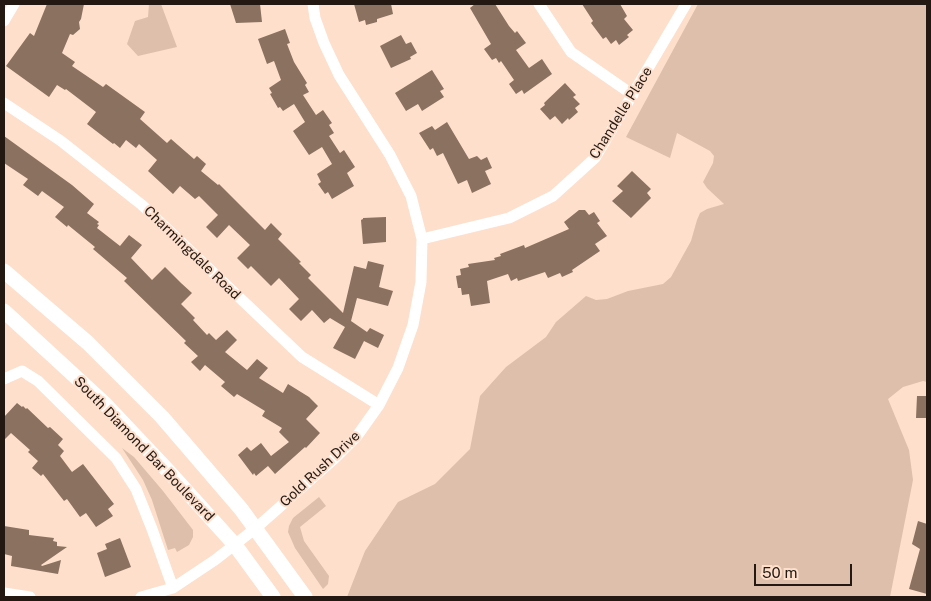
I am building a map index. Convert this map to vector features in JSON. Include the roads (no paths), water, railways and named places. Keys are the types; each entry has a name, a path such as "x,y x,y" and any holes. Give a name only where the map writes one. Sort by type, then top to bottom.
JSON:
{"main road":[{"name":"South Diamond Bar Boulevard","path":"4,271 88,342 162,417 256,528 305,597"},
{"name":"South Diamond Bar Boulevard","path":"4,311 104,403 171,474 235,545 273,597"}],"street":[{"path":"4,20 14,4"},
{"name":"Gold Rush Drive","path":"141,597 173,588 235,545 333,460 357,436 379,405 398,368 413,325 422,282 422,238 411,196 390,155 339,75 324,43 315,18 313,4"},
{"path":"539,4 572,52 633,96"},
{"name":"Chandelle Place","path":"422,238 509,218 553,196 595,158 686,4"},
{"name":"Charmingdale Road","path":"4,103 61,141 142,205 302,357 379,405"},
{"path":"4,379 22,371 38,381 116,458 136,489 173,588"},
{"path":"4,594 30,597"}]}
